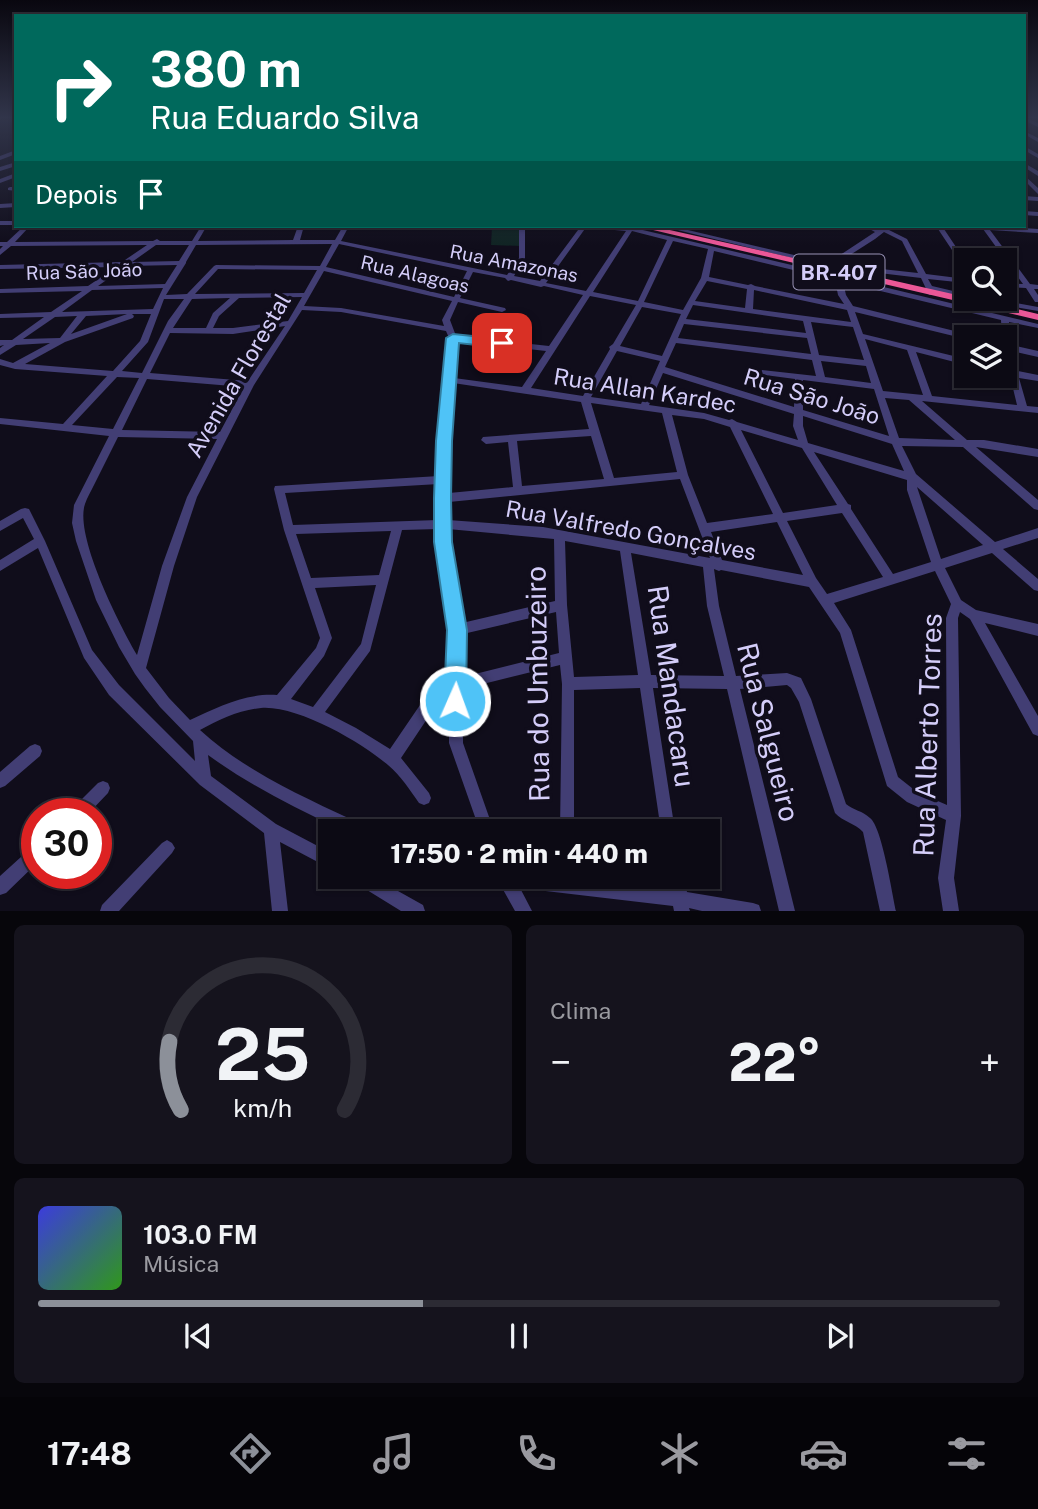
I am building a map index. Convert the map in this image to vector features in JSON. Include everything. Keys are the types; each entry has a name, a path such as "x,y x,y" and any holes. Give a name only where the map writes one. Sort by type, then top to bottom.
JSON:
{"highway":[{"name":"BR-407","path":"640,228 954,295"},
{"name":"BR-407","path":"1017,310 1038,317"}],"street":[{"path":"1038,176 1026,181 1038,192"},
{"path":"0,253 4,244 24,228"},
{"path":"296,241 300,228"},
{"name":"Avenida Florestal","path":"139,670 192,497 250,384 291,323 345,228"},
{"path":"508,279 522,258 522,228"},
{"path":"541,285 583,228"},
{"path":"525,390 634,228"},
{"path":"638,228 670,240 833,271 954,280"},
{"path":"675,228 1038,326"},
{"path":"941,228 954,248"},
{"path":"985,228 1038,300"},
{"path":"1005,228 1036,231"},
{"path":"66,426 113,372 144,342 161,297 202,229"},
{"path":"833,271 883,229 905,240 930,290 954,294"},
{"path":"610,482 585,399 640,304 670,240"},
{"path":"3,346 153,241"},
{"name":"Rua Amazonas","path":"4,244 153,241 337,242 640,304 684,317 810,336"},
{"path":"644,407 673,340 705,278 711,249"},
{"path":"0,267 183,263"},
{"name":"Rua Alagoas","path":"187,297 203,285 212,271 223,266 320,268 502,310"},
{"path":"471,269 446,320 450,333 450,380 443,480 443,542 457,630 456,743 484,819"},
{"path":"833,271 850,308 896,442 912,477 1038,586"},
{"path":"705,278 850,308 954,334"},
{"name":"Rua São João","path":"0,290 168,286"},
{"path":"749,311 751,286"},
{"path":"1017,286 1038,287"},
{"path":"161,297 306,295"},
{"path":"187,297 167,330 117,433 86,489 79,505 78,527 98,588 118,636 139,670 194,733 261,781 336,819"},
{"path":"208,331 220,311 237,297"},
{"path":"692,303 856,330 909,348 954,359"},
{"path":"1017,306 1038,309"},
{"path":"300,308 341,310 450,333 552,349"},
{"path":"0,316 156,311"},
{"path":"15,366 62,341 141,312"},
{"path":"3,346 62,341 83,314"},
{"path":"1005,318 1005,325"},
{"path":"807,320 821,380"},
{"path":"167,330 208,331 291,323"},
{"path":"673,340 870,364"},
{"path":"613,347 665,359"},
{"path":"909,348 929,399"},
{"path":"1017,349 1038,354"},
{"path":"0,362 15,366 250,384"},
{"name":"Rua São João","path":"661,369 896,442 984,444 1038,453"},
{"path":"765,372 911,397 1038,410"},
{"path":"1017,374 1038,379"},
{"path":"799,377 798,426 804,444 891,580"},
{"name":"Rua Allan Kardec","path":"450,380 732,422 912,477"},
{"path":"1017,383 1023,409"},
{"path":"911,397 1038,506"},
{"name":"Rua Salgueiro","path":"666,411 683,475 705,528 713,565 712,598 787,911"},
{"path":"0,421 117,433 222,436"},
{"path":"732,422 812,582 845,630 892,780 912,797 954,816"},
{"path":"486,440 596,432"},
{"path":"512,439 518,491"},
{"path":"443,498 683,475"},
{"name":"Rua Alberto Torres","path":"912,477 912,490 937,564 957,604 953,618 954,816 946,878 951,911"},
{"path":"280,702 325,643 325,633 306,583 279,490 283,487 443,480"},
{"path":"705,528 847,508"},
{"path":"0,526 24,512 40,541 88,654 132,709 205,780 271,829 318,854"},
{"path":"316,714 366,647 398,524"},
{"name":"Rua Valfredo Gonçalves","path":"289,530 443,524 559,535 812,582"},
{"path":"824,600 1038,533"},
{"name":"Rua do Umbuzeiro","path":"559,535 561,605 568,684 567,819"},
{"path":"0,565 40,541"},
{"name":"Rua Mandacaru","path":"625,548 666,819"},
{"path":"306,583 382,580"},
{"path":"957,604 974,615 1038,630"},
{"path":"457,630 561,605"},
{"path":"974,615 1038,729"},
{"path":"455,685 566,657"},
{"path":"392,759 456,663"},
{"path":"568,684 790,680 798,685 805,698 840,808 847,815 865,821 870,829 888,911"},
{"path":"194,733 246,704 267,700 280,702 316,714 392,759 424,798"},
{"path":"194,733 205,780"},
{"path":"0,781 35,751"},
{"path":"93,798 103,788"},
{"path":"271,829 280,911"},
{"path":"108,911 167,848"},
{"path":"0,887 21,867"},
{"path":"379,889 417,911"},
{"path":"509,889 524,911"},
{"path":"604,889 681,905 753,911"}],"green space":[{"path":"492,228 519,228 520,246 491,245"}],"route":[{"path":"455,701 457,630 443,542 444,441 453,338 502,343"}]}
